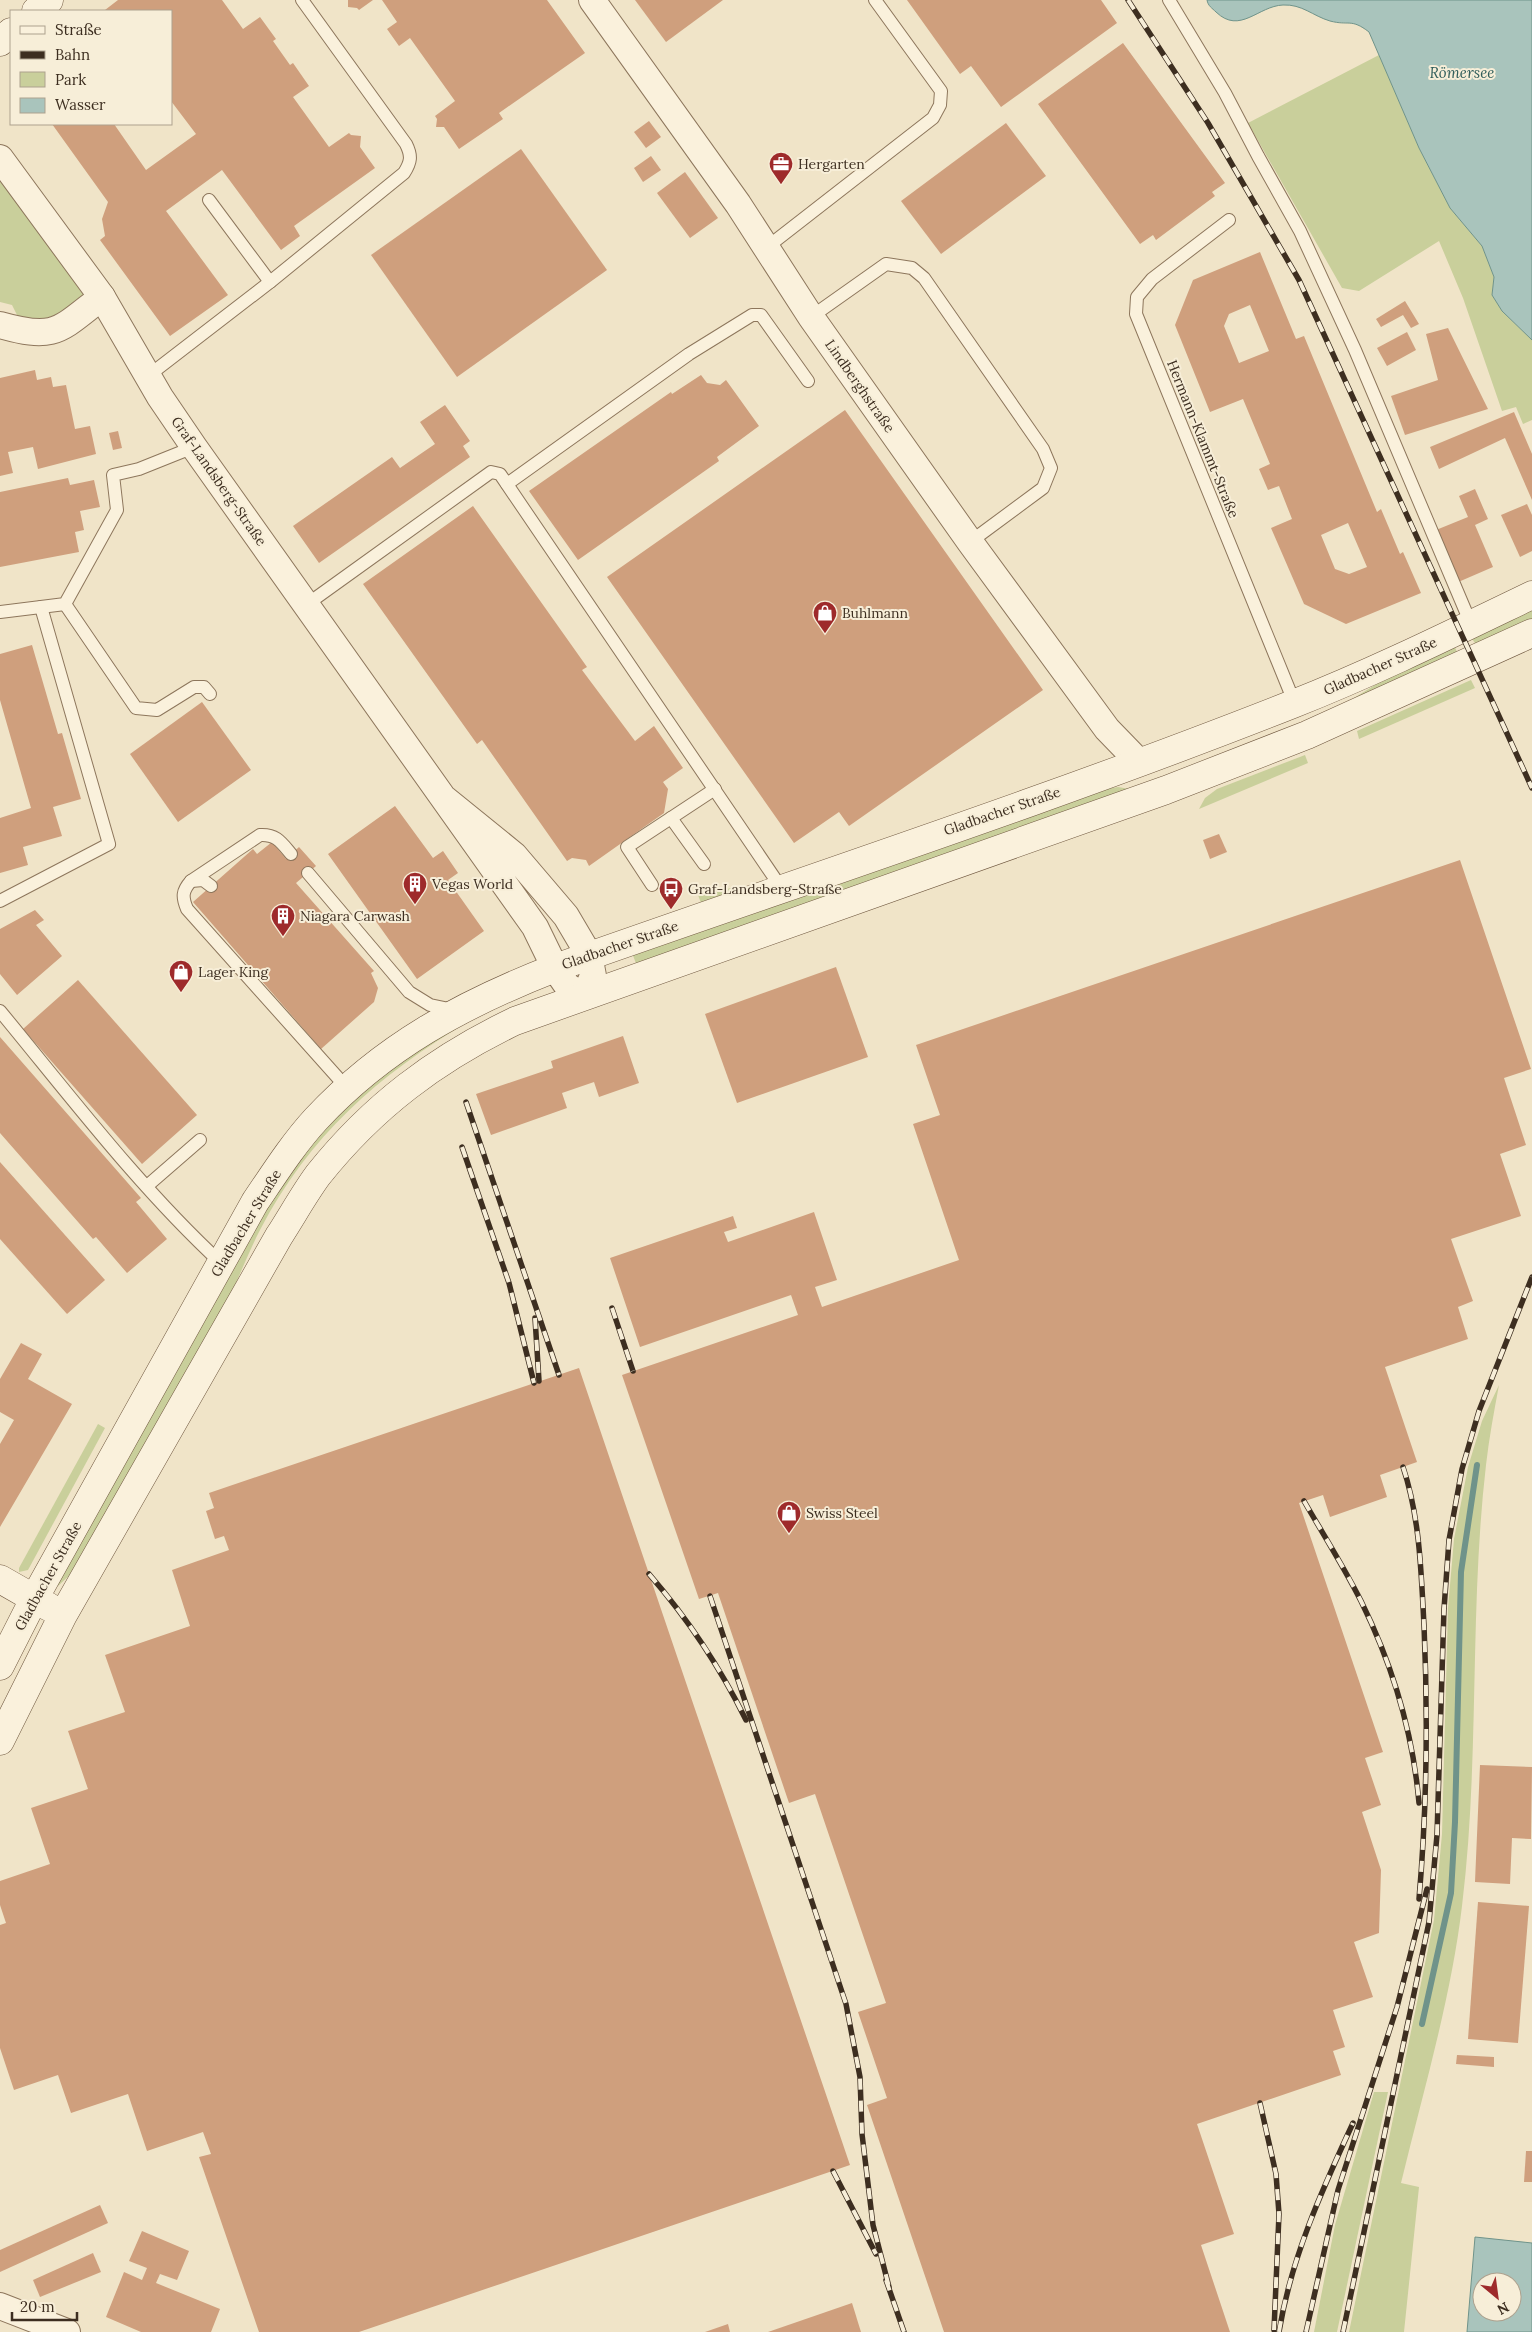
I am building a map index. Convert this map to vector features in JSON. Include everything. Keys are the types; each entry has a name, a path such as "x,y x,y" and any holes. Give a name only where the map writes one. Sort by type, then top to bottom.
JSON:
{"main road":[{"path":"37,10 49,0"},
{"path":"0,42 10,33"},
{"name":"Gladbacher Straße","path":"2,1662 34,1599 255,1202 283,1161 315,1120 347,1088 382,1058 457,1011 503,988 1139,762 1295,704 1532,595"},
{"path":"0,1741 63,1615 279,1236 317,1176 363,1124 410,1082 450,1055 515,1021 1166,790 1307,735 1532,633"},
{"path":"1139,762 1166,790"},
{"path":"0,1579 63,1615"}],"street":[{"name":"Lindberghstraße","path":"592,0 715,172 811,317 970,542 1107,729 1139,762"},
{"name":"Graf-Landsberg-Straße","path":"0,158 102,297 148,376 194,447 536,927 555,968 568,987 585,995 593,976 589,956 566,916 514,855 445,799"},
{"path":"0,325 29,333 52,332 63,327 102,297"},
{"path":"0,2306 67,2332"}],"lane":[{"path":"148,376 270,282 404,174 410,164 410,154 406,144 302,0"},
{"path":"766,248 933,118 940,105 941,90 875,0"},
{"path":"1169,0 1225,92 1300,231 1355,350 1471,624"},
{"path":"209,200 270,282"},
{"name":"Hermann-Klammt-Straße","path":"1230,220 1152,279 1137,297 1136,314 1295,704"},
{"path":"811,317 886,264 912,268 924,278 1043,449 1051,468 1043,488 970,542"},
{"path":"507,484 689,354 752,315 760,315 808,381"},
{"path":"65,604 117,510 112,475 139,469 194,447"},
{"path":"306,605 491,472 500,474 782,889"},
{"path":"0,612 65,604"},
{"path":"65,604 136,708 157,710 194,687 204,687 210,694"},
{"path":"0,901 108,844 41,607"},
{"path":"652,885 627,847 715,789"},
{"path":"671,818 704,864"},
{"path":"291,854 278,838 271,834 260,835 246,849 191,881 183,890 183,899 187,909 347,1088"},
{"path":"308,873 409,992 430,1005 457,1011"},
{"path":"191,881 203,880 211,886"},
{"path":"0,1012 182,1227 221,1263"},
{"path":"146,1186 200,1140"}],"green space":[{"path":"1379,55 1419,148 1450,208 1482,246 1494,277 1492,295 1502,311 1532,340 1532,420 1523,424 1516,407 1502,411 1463,298 1439,241 1359,291 1342,288 1248,123"},
{"path":"0,173 85,296 55,315 22,325 12,305 0,302"},
{"path":"1532,608 1532,624 1478,648 1471,637"},
{"path":"1454,645 1459,657 1338,708 1399,670"},
{"path":"1471,680 1475,688 1359,739 1357,731"},
{"path":"1305,755 1308,763 1199,809 1205,798 1217,789"},
{"path":"1118,787 1130,789 637,966 632,953 1101,790"},
{"path":"741,886 742,890 701,903 698,895"},
{"path":"468,1022 435,1042 376,1086 324,1137 301,1165 279,1196 260,1230 222,1312 167,1410 73,1572 58,1586 56,1584 277,1190 327,1125 391,1065"},
{"path":"1499,1385 1487,1455 1481,1520 1471,1796 1462,1906 1444,2011 1401,2183 1419,2187 1404,2332 1349,2332 1434,1920 1442,1834 1448,1608 1454,1539 1468,1467 1482,1421"},
{"path":"98,1424 105,1428 28,1570 19,1572 19,1568"},
{"path":"1374,2092 1388,2092 1337,2332 1314,2332 1335,2225"}],"water":[{"name":"Römersee","path":"1207,0 1532,0 1532,340 1502,311 1492,295 1494,277 1482,246 1450,208 1419,148 1369,32 1358,25 1330,21 1302,8 1290,5 1274,7 1249,18 1233,21 1216,12"},
{"path":"1475,2237 1532,2243 1532,2332 1467,2332 1472,2273 1472,2322 1522,2322 1522,2272 1472,2272"}],"building":[{"path":"118,0 222,0 243,29 260,17 276,39 273,41 290,65 293,63 309,86 293,97 329,147 349,133 361,136 360,147 375,168 294,226 300,236 281,250 222,170 166,211 228,295 170,336 100,240 105,236 102,219 108,202 53,125 115,125 146,170 196,134 172,102 172,10 105,10"},
{"path":"348,0 373,0 359,10 348,7"},
{"path":"382,0 547,0 585,53 499,113 503,119 459,149 444,127 436,127 437,119 435,116 455,101 410,38 399,46 387,29 397,22"},
{"path":"635,0 723,0 666,42"},
{"path":"907,0 1101,0 1117,23 1001,107 971,66 960,74"},
{"path":"1123,43 1225,183 1212,192 1215,196 1156,240 1153,235 1140,244 1038,104"},
{"path":"649,121 661,137 646,148 634,132"},
{"path":"1006,123 1046,176 941,254 901,201"},
{"path":"521,149 607,270 457,377 371,255"},
{"path":"651,156 661,170 643,182 634,168"},
{"path":"685,172 718,218 690,238 657,193"},
{"path":"1260,252 1296,339 1304,336 1377,512 1381,509 1400,554 1403,552 1421,593 1346,624 1304,604 1271,528 1292,519 1279,486 1268,490 1259,469 1270,464 1243,399 1210,412 1175,325 1193,280","holes":["1250,305 1269,351 1239,363 1224,326 1229,314","1348,523 1367,567 1349,574 1335,569 1321,535"]},
{"path":"1405,301 1419,324 1411,328 1403,315 1381,327 1376,319"},
{"path":"1448,328 1488,409 1405,435 1391,396 1438,380 1426,334"},
{"path":"1407,332 1416,350 1387,366 1377,348"},
{"path":"35,370 37,380 51,377 53,387 66,385 75,429 90,426 96,454 38,469 33,447 8,452 13,473 0,476 0,378"},
{"path":"701,375 707,383 720,385 726,380 759,426 717,457 719,461 578,560 529,491 671,392 672,394"},
{"path":"445,405 470,441 463,446 470,457 319,563 293,526 392,457 400,468 435,444 420,422"},
{"name":"Buhlmann","path":"845,410 1043,690 849,826 839,812 794,843 607,577"},
{"path":"1514,412 1532,454 1532,500 1505,438 1439,469 1430,447"},
{"path":"118,431 122,448 113,450 109,433"},
{"path":"68,478 70,485 94,480 100,507 80,511 84,530 75,532 79,552 0,567 0,492"},
{"path":"1475,489 1488,519 1475,525 1493,567 1456,583 1436,530 1468,517 1459,496"},
{"path":"1527,504 1532,515 1532,551 1520,557 1501,515"},
{"path":"473,506 587,667 582,670 635,741 654,726 683,768 663,782 668,789 664,813 589,866 586,860 572,858 567,861 482,740 477,744 363,584"},
{"path":"32,645 58,734 62,733 81,799 53,807 62,836 23,847 28,865 0,873 0,818 31,808 0,700 0,654"},
{"path":"202,702 251,770 178,822 130,754"},
{"name":"Vegas World","path":"395,806 433,858 443,851 458,873 448,880 484,931 417,979 328,854"},
{"path":"1219,834 1227,852 1210,859 1203,840"},
{"name":"Niagara Carwash","path":"272,842 286,859 299,847 316,866 296,883 374,971 371,973 378,988 374,1002 321,1049 193,902 253,849 257,854"},
{"path":"1460,860 1531,1069 1504,1078 1526,1145 1500,1154 1521,1216 1451,1239 1473,1301 1458,1307 1468,1339 1385,1367 1417,1462 1380,1475 1387,1497 1330,1517 1323,1495 1299,1503 1383,1752 1365,1758 1381,1805 1362,1812 1381,1870 1379,1933 1354,1942 1373,1997 1333,2010 1345,2047 1333,2051 1341,2075 1197,2124 1234,2234 1201,2245 1230,2332 944,2332 867,2105 887,2098 858,2012 886,2003 815,1794 789,1803 718,1593 699,1599 622,1375 798,1315 791,1295 640,1347 610,1258 733,1216 737,1228 724,1232 728,1242 814,1212 837,1280 815,1287 822,1307 959,1260 913,1124 940,1115 916,1045"},
{"path":"35,910 44,920 36,925 62,956 17,995 0,974 0,929"},
{"path":"836,967 868,1057 737,1103 705,1014"},
{"path":"78,980 197,1115 142,1164 23,1029"},
{"path":"623,1036 639,1083 599,1097 594,1082 562,1093 567,1108 491,1135 476,1094 553,1068 551,1061"},
{"path":"0,1037 141,1198 136,1202 167,1239 127,1273 96,1237 93,1239 0,1133"},
{"path":"0,1162 105,1280 67,1314 0,1239"},
{"path":"21,1343 42,1354 28,1379 72,1404 0,1527 0,1444 14,1420 0,1412 0,1379"},
{"path":"579,1368 850,2165 359,2332 259,2332 199,2157 211,2154 203,2132 147,2151 128,2094 71,2113 58,2075 14,2090 0,2048 0,1925 6,1923 0,1905 0,1881 50,1864 31,1808 88,1789 68,1731 125,1712 105,1655 190,1626 172,1570 229,1550 224,1536 215,1539 206,1511 214,1508 209,1493"},
{"path":"1480,1765 1532,1767 1531,1839 1512,1838 1510,1884 1475,1882"},
{"path":"1478,1902 1529,1906 1518,2043 1468,2039"},
{"path":"1457,2055 1494,2057 1494,2067 1456,2064"},
{"path":"1526,2151 1532,2151 1532,2182 1524,2182"},
{"path":"100,2205 108,2223 0,2272 0,2250"},
{"path":"142,2231 189,2251 177,2280 160,2274 156,2283 220,2309 211,2332 141,2332 106,2317 124,2272 142,2280 147,2268 129,2261"},
{"path":"93,2253 101,2272 40,2297 33,2280"},
{"path":"852,2303 861,2332 768,2332"},
{"path":"728,2324 730,2332 705,2332"}],"waterway":[{"path":"1422,2024 1451,1893 1455,1822 1461,1572 1477,1465"}],"railway":[{"path":"1128,0 1208,123 1299,280 1532,788"},
{"path":"466,1102 559,1375"},
{"path":"462,1147 509,1283 534,1383"},
{"path":"1343,2332 1429,1922 1437,1835 1444,1609 1449,1540 1462,1469 1479,1411 1532,1277"},
{"path":"612,1308 633,1371"},
{"path":"535,1318 539,1381"},
{"path":"1403,1467 1409,1486 1416,1525 1421,1565 1424,1625 1426,1762 1419,1899"},
{"path":"1304,1501 1341,1563 1382,1649 1406,1725 1412,1751 1419,1803"},
{"path":"649,1574 677,1608 702,1644 746,1720"},
{"path":"710,1596 846,2004 860,2077 862,2134 873,2225 889,2287"},
{"path":"1306,2332 1338,2190 1397,2007 1427,1889"},
{"path":"1260,2103 1276,2174 1279,2214 1274,2330"},
{"path":"1279,2332 1291,2278 1309,2225 1353,2123"},
{"path":"833,2171 876,2254"},
{"path":"886,2280 904,2332"}],"place":[{"name":"Hergarten","path":"781,185"},
{"name":"Buhlmann","path":"825,634"},
{"name":"Vegas World","path":"415,905"},
{"name":"Graf-Landsberg-Straße","path":"671,910"},
{"name":"Niagara Carwash","path":"283,937"},
{"name":"Lager King","path":"181,993"},
{"name":"Swiss Steel","path":"789,1534"}]}
